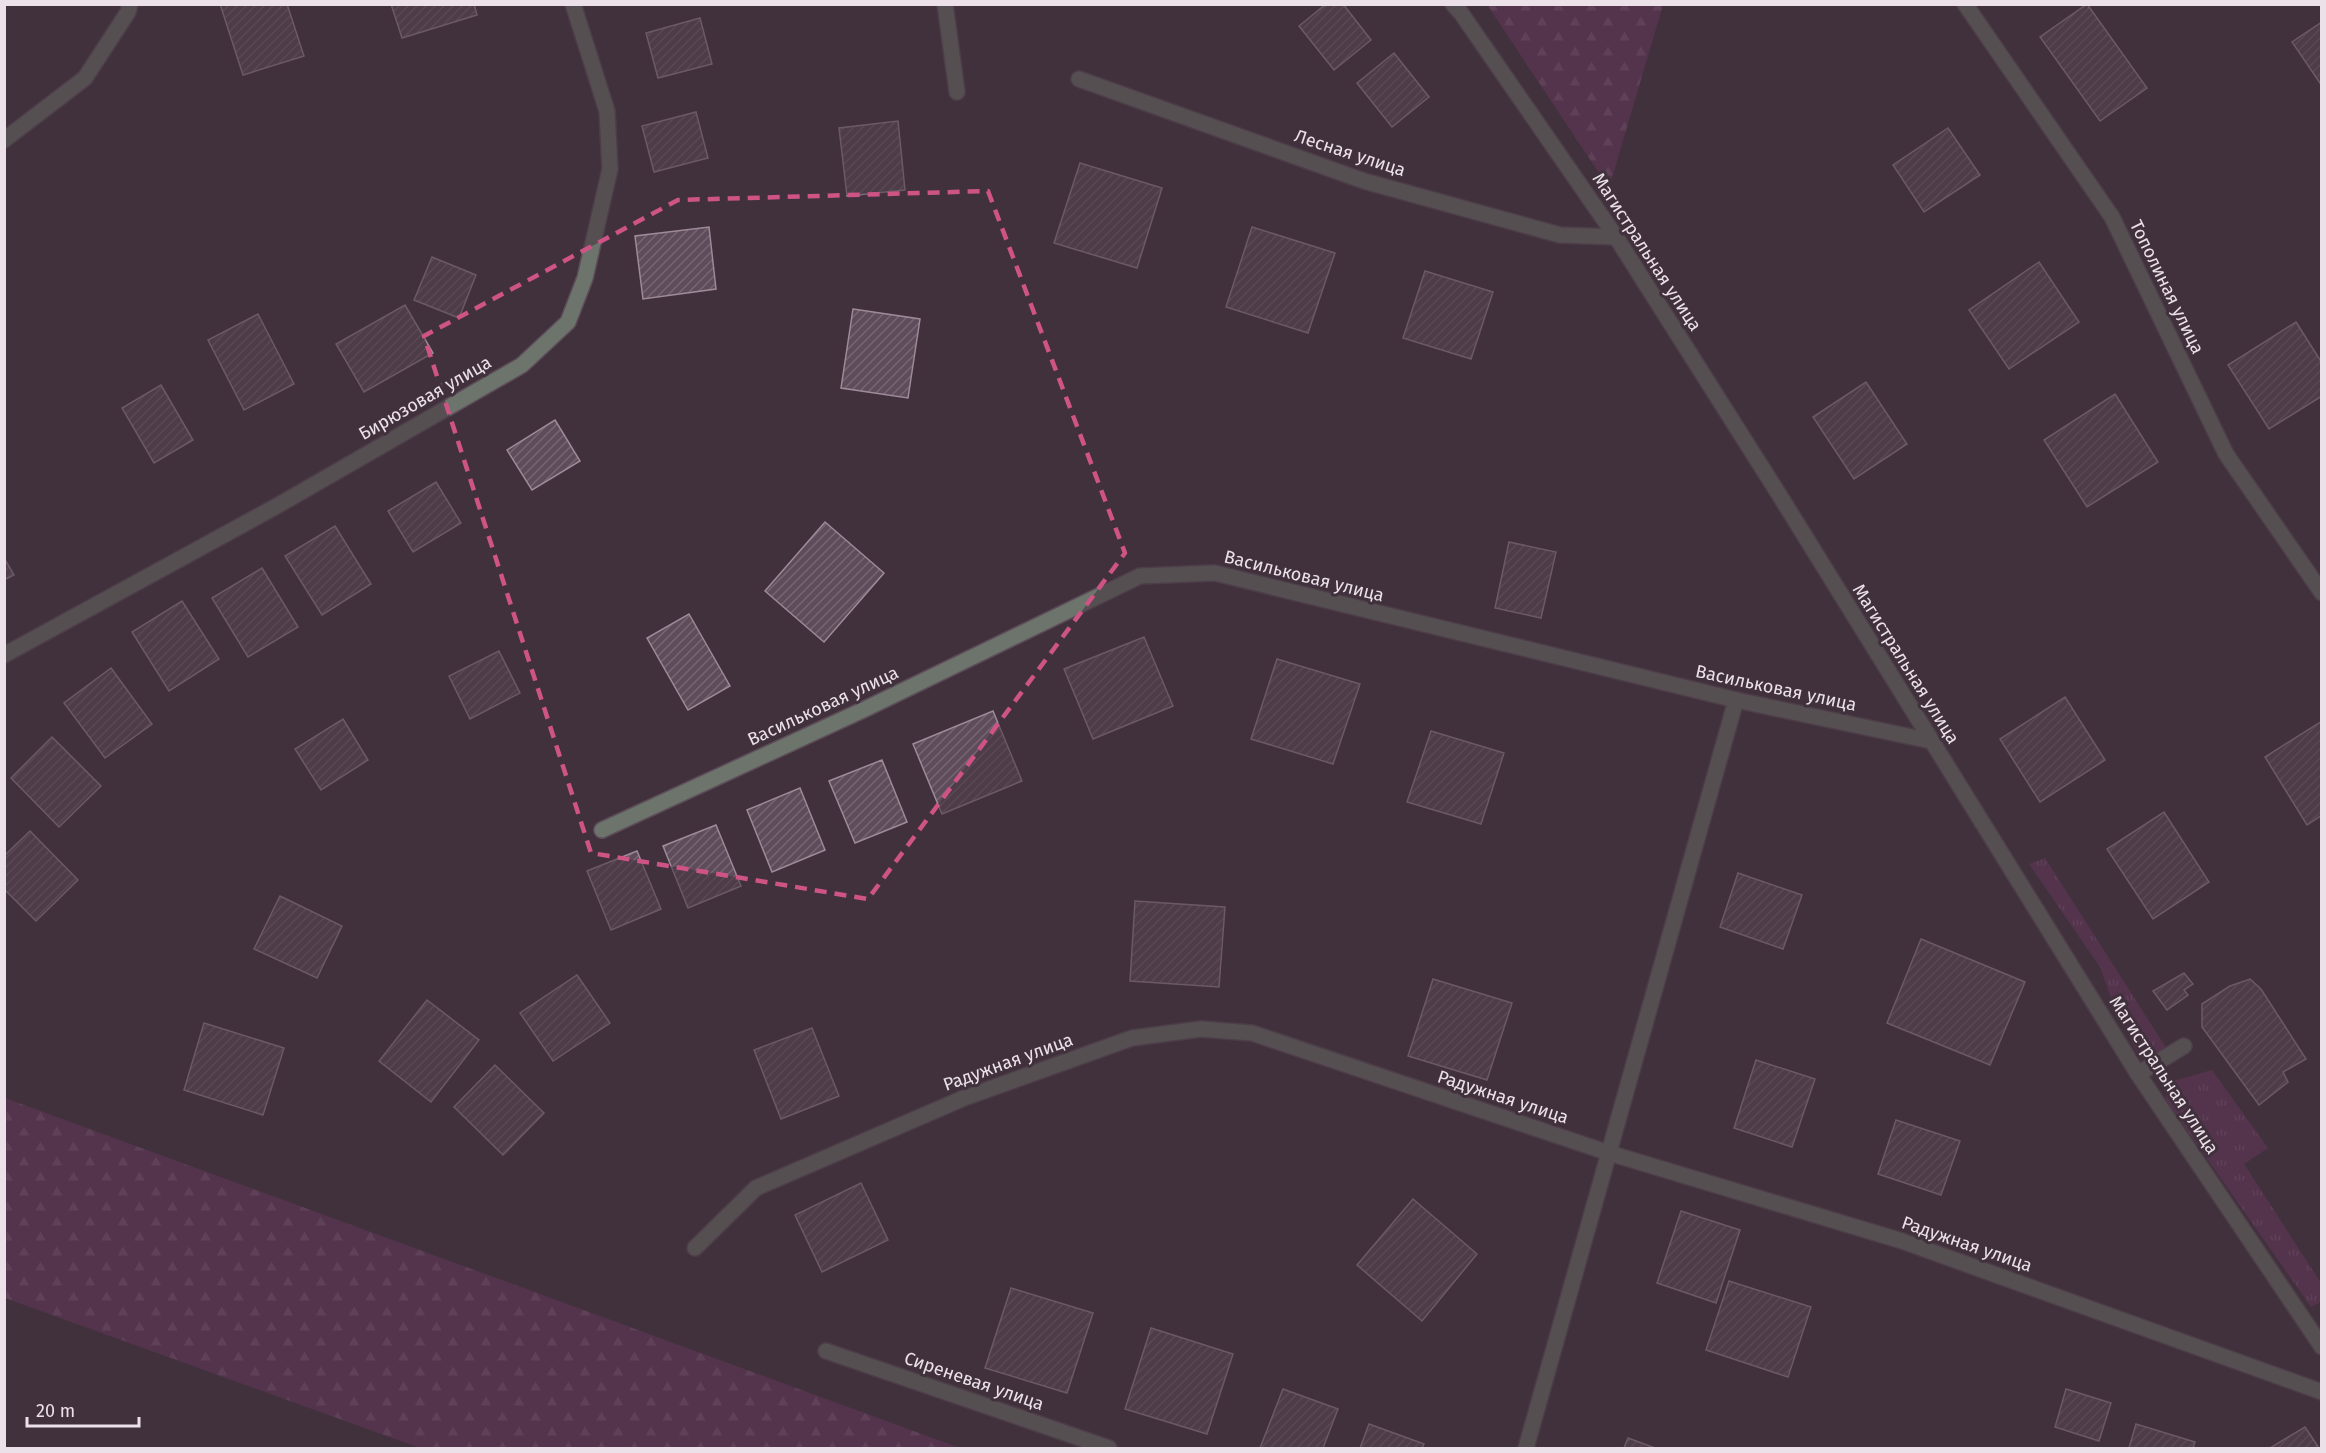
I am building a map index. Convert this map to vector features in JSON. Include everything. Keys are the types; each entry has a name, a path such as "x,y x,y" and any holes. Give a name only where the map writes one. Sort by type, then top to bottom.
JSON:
{"street":[{"path":"4,140 85,78 128,12 130,4"},
{"name":"Бирюзовая улица","path":"4,655 275,507 522,365 568,322 585,278 610,169 606,111 573,4"},
{"path":"945,4 957,92"},
{"name":"Магистральная улица","path":"1453,4 1616,237 1780,496 2138,1074 2322,1347"},
{"name":"Тополиная улица","path":"1965,4 2112,217 2226,454 2322,593"},
{"name":"Лесная улица","path":"1079,79 1364,181 1560,235 1616,237"},
{"name":"Васильковая улица","path":"602,830 863,710 1140,576 1215,573 1736,700 1931,741"},
{"path":"1526,1449 1736,700"},
{"name":"Радужная улица","path":"695,1248 756,1188 976,1094 1132,1038 1201,1029 1252,1034 1609,1153 1902,1241 2322,1392"},
{"path":"2138,1074 2184,1046"},
{"name":"Сиреневая улица","path":"826,1351 1109,1449"}],"highlighted area":[{"path":"988,191 1125,553 868,899 591,853 424,336 678,200"}],"green space":[{"path":"1663,5 1609,188 1488,6"},
{"path":"2045,858 2165,1046 2163,1050 2140,1058 2115,1009 2100,967 2029,864"},
{"path":"2212,1070 2268,1148 2244,1164 2321,1283 2321,1302 2311,1307 2166,1100 2166,1083"},
{"path":"5,1098 960,1448 420,1448 5,1298"}],"building":[{"path":"220,4 287,4 304,56 243,75"},
{"path":"391,4 474,4 477,15 402,38"},
{"path":"1326,4 1343,4 1371,40 1334,70 1299,26"},
{"path":"2087,4 2147,88 2100,121 2040,37"},
{"path":"700,18 712,64 658,78 646,33"},
{"path":"2322,22 2322,86 2292,42"},
{"path":"1394,53 1429,97 1392,127 1357,83"},
{"path":"696,112 708,158 654,172 642,126"},
{"path":"898,121 905,190 847,196 839,128"},
{"path":"1948,128 1980,175 1924,212 1893,165"},
{"path":"1080,163 1162,188 1137,268 1054,243"},
{"path":"709,227 716,289 643,299 635,236"},
{"path":"1252,227 1335,253 1308,333 1226,307"},
{"path":"432,257 476,275 459,318 414,300"},
{"path":"2039,262 2079,322 2009,369 1969,310"},
{"path":"1425,271 1493,292 1471,359 1403,338"},
{"path":"405,305 433,353 364,392 336,344"},
{"path":"853,309 920,319 908,398 841,388"},
{"path":"258,314 294,384 244,410 208,340"},
{"path":"2296,322 2322,363 2322,396 2269,429 2228,365"},
{"path":"1866,382 1907,444 1854,479 1813,417"},
{"path":"161,385 193,440 154,463 122,408"},
{"path":"2115,394 2158,462 2087,507 2044,440"},
{"path":"555,420 580,461 532,490 507,450"},
{"path":"436,482 461,523 413,552 388,511"},
{"path":"825,522 884,573 824,642 765,591"},
{"path":"335,526 371,584 322,615 285,556"},
{"path":"1509,542 1556,552 1541,618 1495,608"},
{"path":"4,558 14,575 4,580"},
{"path":"262,568 298,627 248,657 212,598"},
{"path":"182,601 219,659 169,691 132,632"},
{"path":"689,614 730,686 688,710 647,638"},
{"path":"1144,637 1173,706 1093,739 1064,669"},
{"path":"499,651 520,693 470,719 449,676"},
{"path":"1277,659 1360,684 1333,764 1251,739"},
{"path":"111,668 152,724 105,758 64,703"},
{"path":"2065,697 2105,760 2040,802 2000,739"},
{"path":"993,711 1022,781 942,814 913,744"},
{"path":"343,719 368,760 321,790 295,749"},
{"path":"2322,721 2322,815 2307,825 2265,757"},
{"path":"1431,731 1504,753 1481,824 1407,802"},
{"path":"52,737 101,786 59,827 11,778"},
{"path":"882,760 907,822 855,843 829,781"},
{"path":"800,788 825,850 772,872 747,810"},
{"path":"2164,812 2209,882 2153,919 2107,849"},
{"path":"716,825 741,886 688,908 663,846"},
{"path":"30,831 78,880 36,921 4,889 4,856"},
{"path":"637,851 661,909 611,930 587,871"},
{"path":"1738,873 1802,895 1783,949 1720,927"},
{"path":"280,896 342,926 317,978 254,949"},
{"path":"1135,901 1225,907 1219,987 1130,981"},
{"path":"1921,939 2025,982 1990,1065 1887,1023"},
{"path":"2184,973 2193,984 2184,990 2188,995 2167,1010 2153,991"},
{"path":"577,975 610,1023 553,1061 520,1013"},
{"path":"1433,979 1512,1003 1487,1080 1408,1056"},
{"path":"2250,979 2261,989 2306,1059 2283,1072 2288,1082 2259,1105 2202,1027 2202,1004 2230,986"},
{"path":"427,1000 479,1040 431,1102 379,1061"},
{"path":"204,1023 284,1048 263,1115 184,1090"},
{"path":"812,1028 839,1096 781,1119 754,1050"},
{"path":"1756,1060 1815,1079 1792,1147 1734,1128"},
{"path":"495,1065 544,1113 503,1155 454,1107"},
{"path":"1896,1120 1960,1141 1941,1195 1878,1174"},
{"path":"861,1183 888,1240 822,1272 795,1215"},
{"path":"1413,1199 1477,1254 1422,1321 1357,1265"},
{"path":"1681,1211 1740,1230 1716,1303 1657,1283"},
{"path":"1729,1281 1811,1307 1788,1377 1706,1350"},
{"path":"1011,1288 1093,1313 1067,1393 985,1368"},
{"path":"1151,1328 1233,1354 1207,1434 1125,1409"},
{"path":"1283,1389 1338,1409 1323,1448 1260,1448"},
{"path":"2066,1389 2111,1403 2099,1441 2055,1427"},
{"path":"1369,1424 1424,1444 1422,1448 1360,1448"},
{"path":"2136,1424 2195,1442 2193,1448 2129,1448"},
{"path":"2305,1427 2319,1448 2270,1448"},
{"path":"1628,1438 1655,1448 1624,1448"}]}
